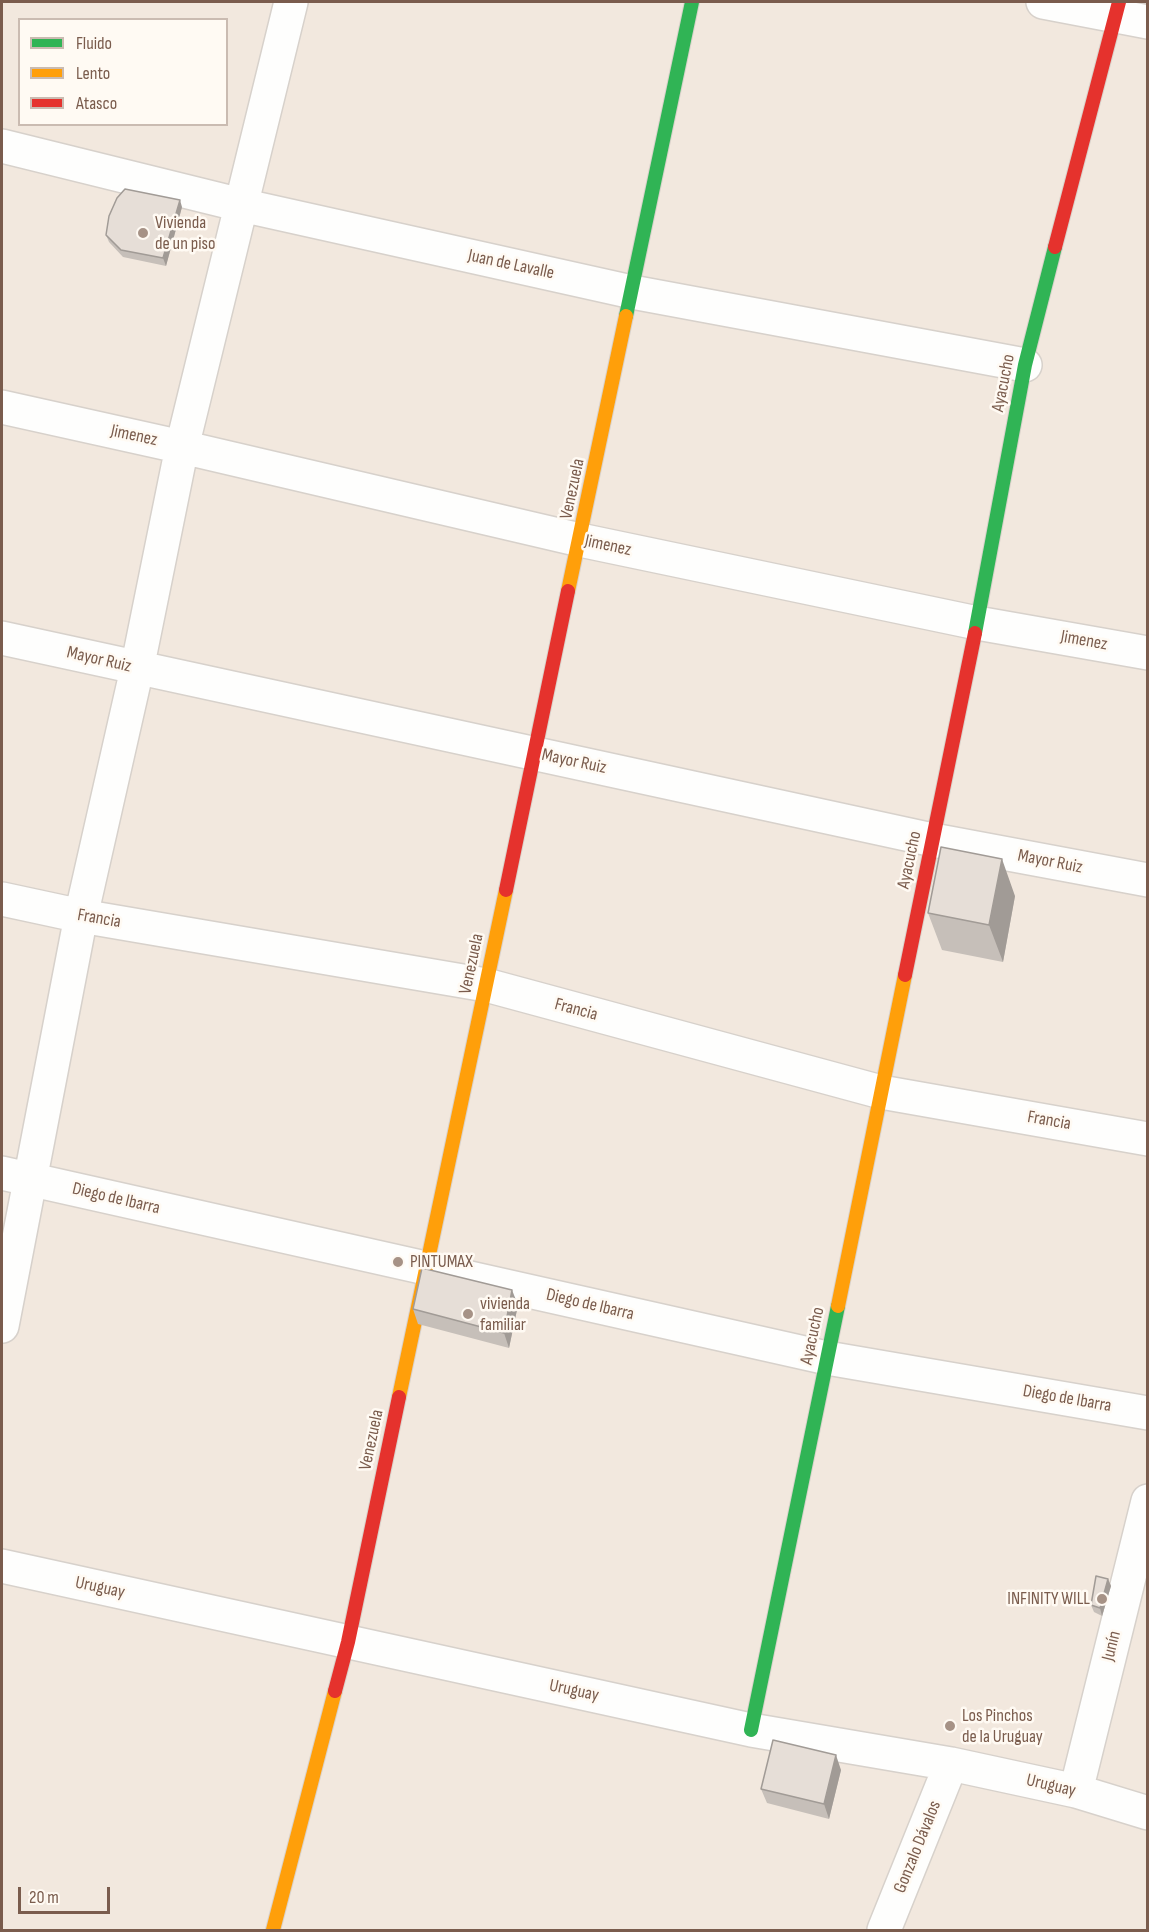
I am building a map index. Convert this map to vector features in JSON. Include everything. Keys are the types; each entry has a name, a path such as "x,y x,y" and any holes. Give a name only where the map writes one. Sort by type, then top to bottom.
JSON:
{"street":[{"path":"2,1326 16,1176 81,916 137,669 182,447 291,2"},
{"name":"Venezuela","path":"273,1930 348,1642 692,2"},
{"path":"1043,2 1117,9 1148,22"},
{"name":"Ayacucho","path":"751,1730 977,623 1025,366 1117,9"},
{"name":"Juan de Lavalle","path":"2,146 242,205 632,292 1025,366"},
{"name":"Jimenez","path":"2,407 580,540 977,623 1148,653"},
{"name":"Mayor Ruiz","path":"2,638 933,840 1148,880"},
{"name":"Francia","path":"2,899 81,916 486,985 881,1092 1148,1139"},
{"name":"Diego de Ibarra","path":"16,1176 827,1358 1148,1413"},
{"name":"Junín","path":"1076,1791 1148,1501"},
{"name":"Uruguay","path":"2,1566 751,1730 951,1764 1076,1791 1148,1813"},
{"name":"Gonzalo Dávalos","path":"884,1930 951,1764"}],"shaded area":[{"path":"2,2 1147,2 1147,1930 2,1930"}],"building":[{"name":"Vivienda de un piso","path":"125,189 180,200 163,258 121,250 106,235 109,216 117,198"},
{"path":"941,847 1002,859 989,925 928,913"},
{"name":"vivienda familiar","path":"422,1268 512,1290 504,1333 413,1309"},
{"path":"1096,1576 1108,1579 1100,1608 1091,1605"},
{"path":"773,1740 836,1755 824,1804 761,1789"}],"traffic: fast":[{"path":"626,316 692,2"},
{"path":"975,633 1025,365 1055,247"},
{"path":"751,1730 838,1306"}],"traffic: slow":[{"path":"568,591 626,316"},
{"path":"399,1397 506,890"},
{"path":"838,1306 905,975"},
{"path":"273,1930 335,1691"}],"traffic: jam":[{"path":"1055,247 1119,2"},
{"path":"506,890 568,591"},
{"path":"905,975 975,633"},
{"path":"335,1691 348,1642 399,1397"}],"place":[{"name":"Vivienda de un piso","path":"143,233"},
{"name":"PINTUMAX","path":"398,1262"},
{"name":"vivienda familiar","path":"468,1314"},
{"name":"INFINITY WILL","path":"1102,1599"},
{"name":"Los Pinchos de la Uruguay","path":"950,1726"}]}
